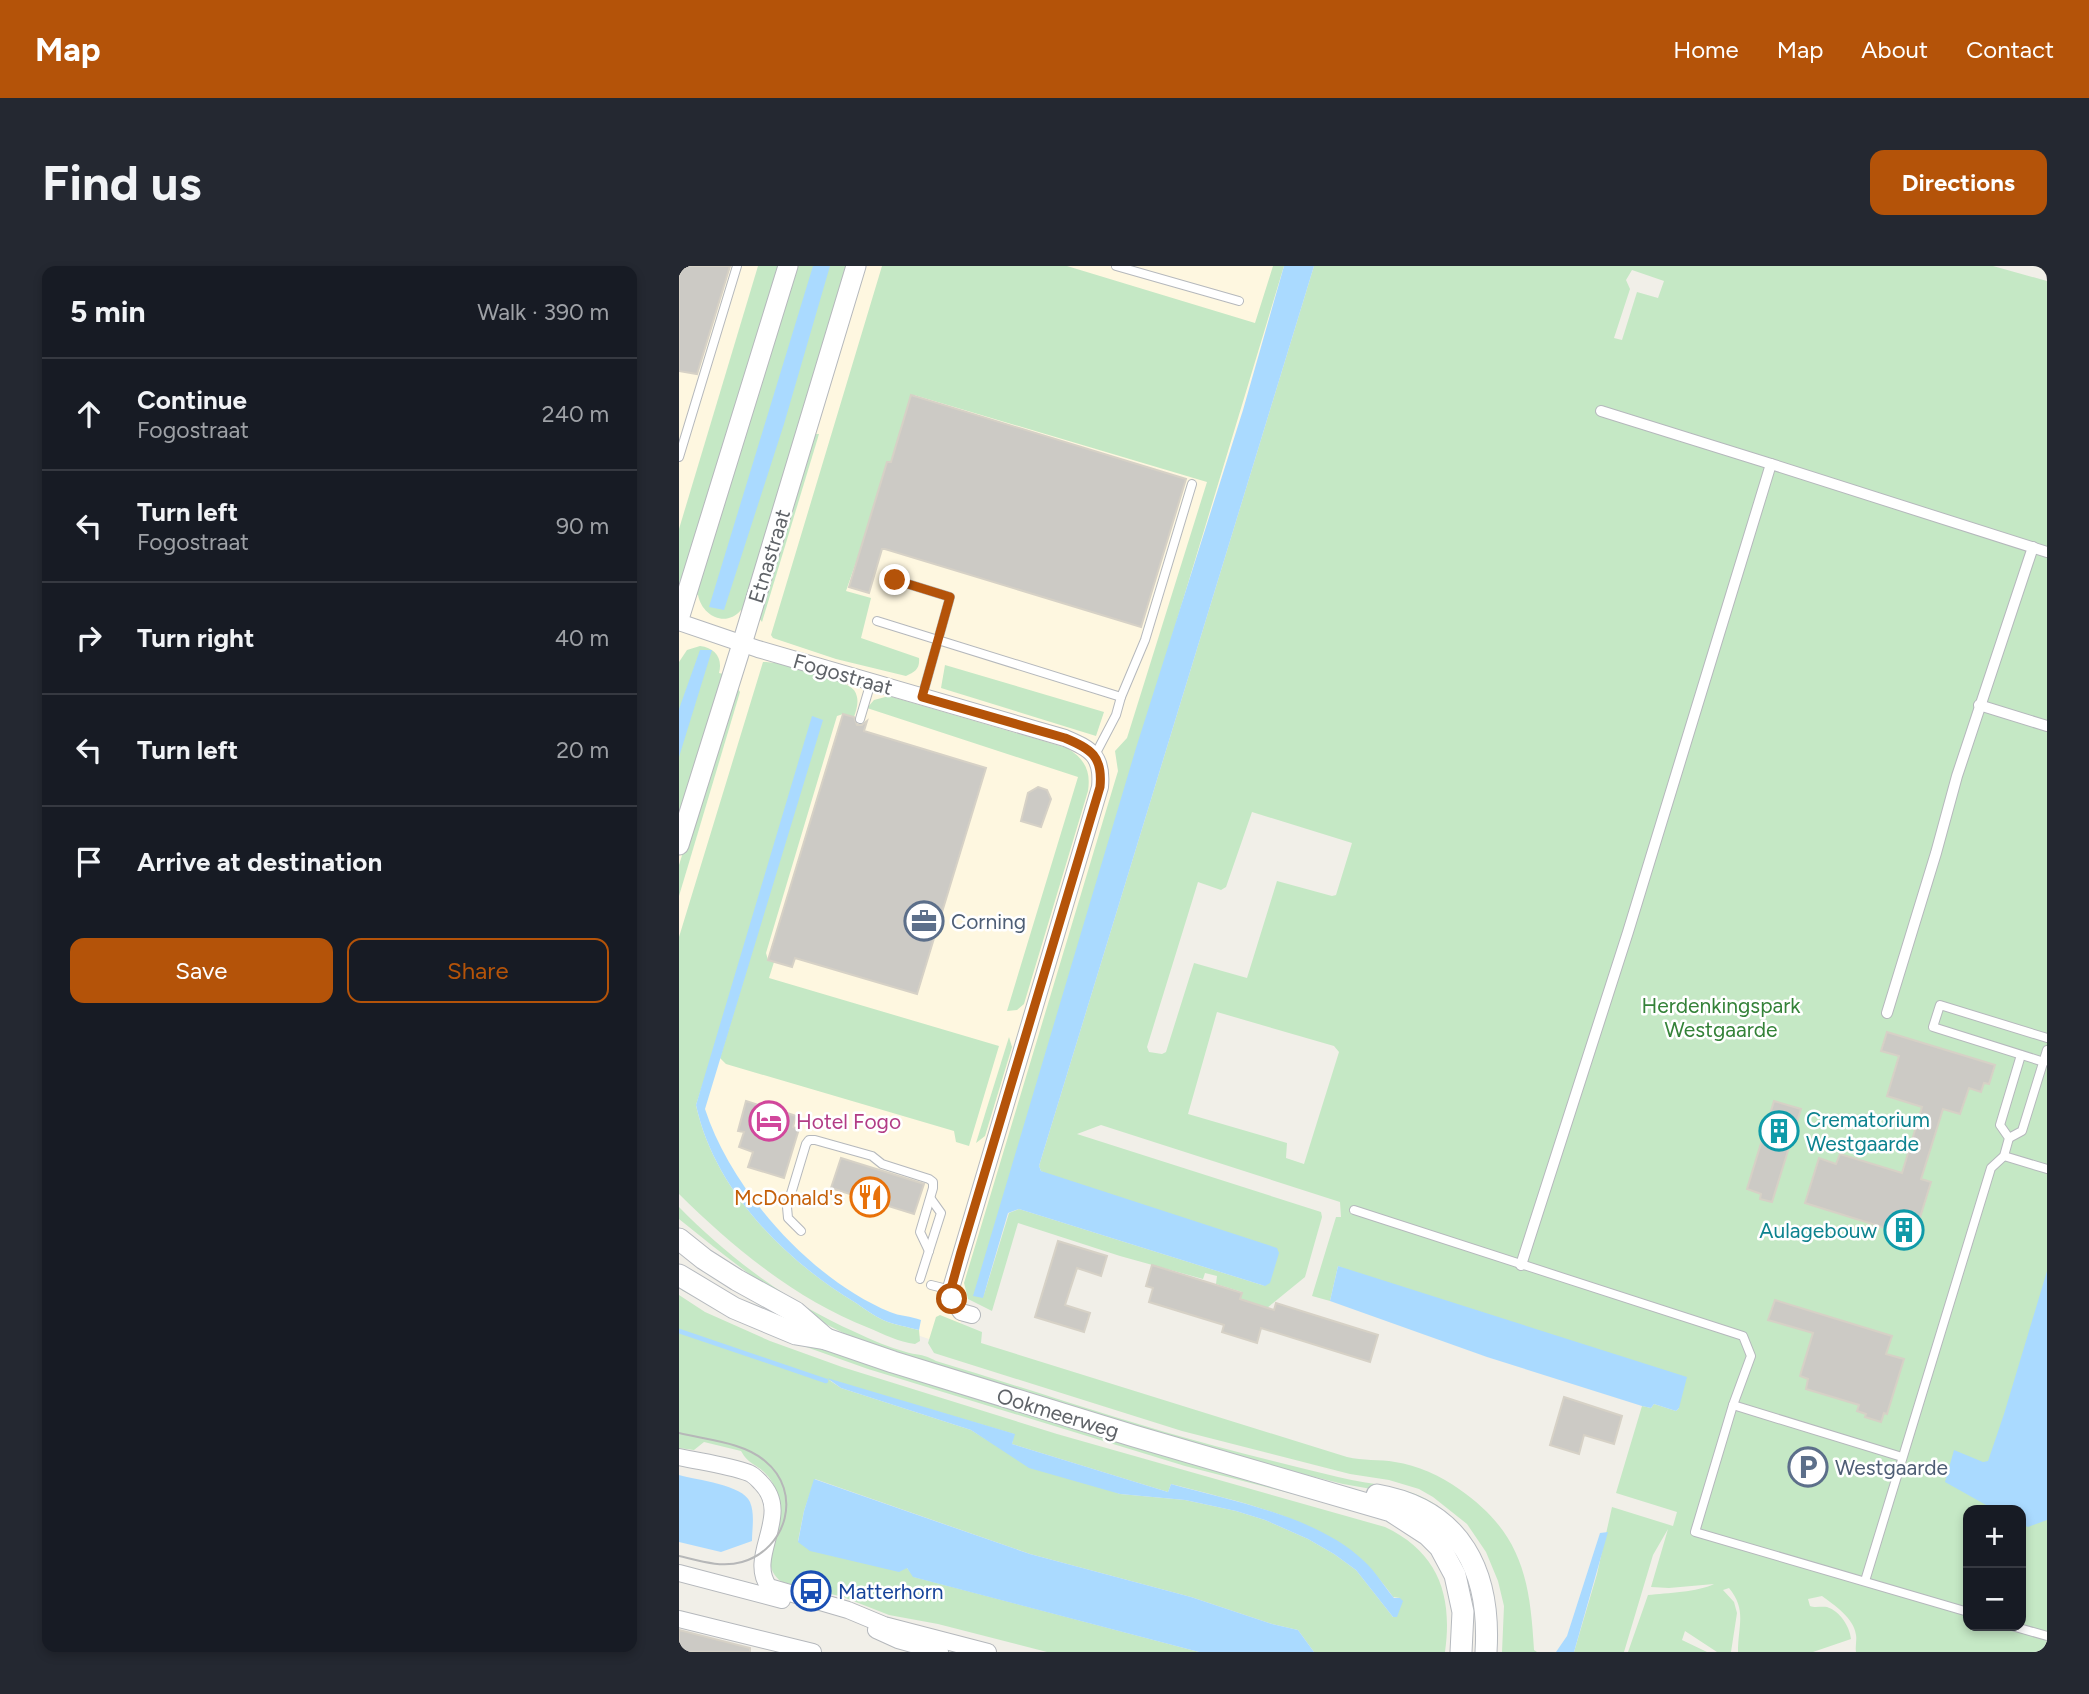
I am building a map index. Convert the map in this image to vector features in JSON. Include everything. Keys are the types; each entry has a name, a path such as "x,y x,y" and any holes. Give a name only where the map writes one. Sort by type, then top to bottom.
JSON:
{"main road":[{"name":"Ookmeerweg","path":"679,1239 726,1273 795,1312 826,1339"},
{"name":"Ookmeerweg","path":"679,1275 712,1296 796,1334 826,1339 1134,1437 1391,1511 1428,1535 1448,1562 1459,1588 1463,1612 1461,1652"},
{"name":"Ookmeerweg","path":"1293,1481 1405,1501 1447,1528 1468,1552 1480,1581 1486,1613 1486,1652"}],"street":[{"path":"679,621 788,266"},
{"name":"Etnastraat","path":"679,845 856,266"},
{"path":"1601,411 2047,552"},
{"path":"1521,1265 1628,932 1772,464"},
{"path":"1887,1013 1979,705 2033,547"},
{"name":"Fogostraat","path":"679,621 742,644 1065,738 1095,755"},
{"path":"1979,705 2047,726"},
{"path":"972,1315 961,1312 949,1296 1100,787 1102,771 1095,755"},
{"path":"679,1457 751,1474 768,1490 774,1509 763,1566 766,1582 777,1590 848,1610 944,1648"},
{"path":"679,1573 845,1617 898,1640 988,1652"},
{"path":"679,1619 748,1644 813,1652"}],"lane":[{"path":"679,457 737,266"},
{"path":"1116,266 1239,301"},
{"path":"1095,755 1116,715 1121,696 1145,640 1192,484"},
{"path":"895,580 950,597 922,697"},
{"path":"877,621 1121,696"},
{"path":"860,719 871,682"},
{"path":"2043,1062 1933,1027 1940,1005 2047,1038"},
{"path":"1865,1581 1991,1168 2004,1156 2009,1138 2022,1131 2047,1050"},
{"path":"2009,1138 2000,1125 2021,1055"},
{"path":"801,1231 787,1218 786,1213 809,1140 872,1156 882,1164 933,1182 931,1199 920,1231 929,1251"},
{"path":"2004,1156 2047,1169"},
{"path":"920,1279 941,1213 931,1199"},
{"path":"1354,1210 1744,1336 1751,1356 1733,1405 1695,1532 1963,1610"},
{"path":"931,1285 951,1290"},
{"path":"1733,1405 1902,1457"},
{"path":"2026,1630 2047,1636"}],"shaded area":[{"path":"679,266 1297,266 953,1347 884,1324 679,1179"}],"green space":[{"path":"758,266 782,266 679,593 679,529"},
{"path":"793,266 850,266 745,612 741,610 722,619 709,614 695,594"},
{"name":"Herdenkingspark Westgaarde","path":"882,266 1067,266 1255,323 1273,266 1284,266 1043,1063 983,1298 1009,1213 1019,1209 1265,1286 1041,1171 1039,1166 1314,266 1993,266 2047,281 2047,1652 1856,1652 1856,1635 1852,1623 1843,1612 1822,1596 1808,1599 1810,1606 1827,1607 1836,1612 1846,1625 1851,1639 1813,1652 1738,1652 1740,1611 1729,1588 1723,1590 1734,1602 1737,1613 1731,1652 1717,1652 1685,1631 1682,1640 1707,1652 1628,1652 1648,1595 1691,1590 1714,1584 1651,1587 1668,1529 1653,1555 1624,1652 1574,1652 1597,1574 1612,1507 1673,1526 1677,1512 1616,1493 1642,1406 1651,1408 1654,1404 1676,1411 1679,1408 1338,1266 1330,1301 1312,1296 1336,1217 1341,1217 1340,1202 1101,1125 1077,1134 1321,1212 1322,1217 1305,1277 1267,1308 1240,1299 1242,1292 1216,1284 1217,1276 1205,1273 1203,1279 1018,1223 992,1311 968,1299 964,1283 1118,771 1115,751 1127,738 1207,482 914,395 846,591 871,598 861,638 919,658 918,667 906,676 836,659 773,638 771,635","holes":["1632,270 1664,281 1658,298 1637,292 1622,340 1614,338 1630,289 1626,280","1252,812 1352,843 1336,895 1277,881 1247,978 1194,963 1166,1052 1149,1052 1147,1047 1198,882 1221,890 1226,887","1217,1012 1334,1046 1339,1052 1304,1164 1286,1158 1287,1143 1188,1114"]},
{"path":"816,434 819,434 762,622 759,618 798,476"},
{"path":"700,646 717,655 719,673 727,675 679,826 679,662 687,650"},
{"path":"763,662 796,667 838,680 854,690 857,700 854,717 843,714 837,716 766,953 768,960 774,962 769,978 999,1046 969,1146 956,1142 954,1131 726,1064 720,1058 822,719 696,1105 705,1136 718,1165 736,1193 778,1244 829,1286 880,1318 919,1330 920,1341 915,1344 891,1338 816,1303 744,1253 679,1194 679,937"},
{"path":"945,665 1104,712 1096,736 941,688"},
{"path":"735,685 740,692 679,896 679,865"},
{"path":"889,696 1067,748 1085,766 1089,777 1088,791 1024,1004 1017,1010 1007,1011 1078,777 867,708 874,700"},
{"path":"1009,1037 1012,1047 985,1136 976,1143"},
{"path":"679,1207 718,1244 783,1293 880,1343 1110,1416 1245,1454 1406,1491 1431,1502 1459,1525 1481,1557 1493,1592 1496,1652 1483,1573 1383,1491 1241,1459 868,1344 817,1319 769,1289 679,1219"},
{"path":"679,1283 741,1316 839,1353 1110,1437 1356,1505 1393,1518 1427,1539 1446,1563 1455,1591 1458,1652 1451,1652 1453,1613 1446,1579 1429,1550 1407,1531 1390,1522 1347,1508 1185,1466 868,1369 756,1329 683,1291 679,1288"},
{"path":"679,1295 705,1312 770,1341 842,1367 1057,1434 1385,1527 1418,1549 1438,1577 1446,1612 1445,1652 1314,1652 1298,1630 1191,1597 1030,1554 815,1479 804,1511 798,1541 907,1568 914,1577 1199,1652 1047,1652 938,1624 889,1615 843,1597 779,1580 770,1561 779,1513 777,1492 772,1482 741,1451 704,1442 694,1450 679,1448","holes":["829,1380 1014,1434 1012,1444 1168,1492 1171,1484 1234,1500 1294,1520 1348,1550 1372,1571 1393,1597 1400,1598 1393,1617 1356,1570 1308,1539 1265,1520 1185,1500 1120,1494 992,1443 971,1430 841,1388"]},
{"path":"940,1315 982,1332 981,1343 1347,1457 1403,1463 1445,1480 1480,1505 1509,1540 1525,1579 1534,1650 1537,1652 1502,1652 1504,1606 1498,1581 1486,1552 1467,1524 1419,1489 1182,1431 934,1353 928,1343 936,1317"}],"water":[{"path":"813,266 830,266 784,424 724,610 709,607"},
{"path":"1284,266 1314,266 1039,1166 1041,1171 1277,1248 1279,1253 1270,1283 1265,1286 1019,1209 1008,1213 983,1298 973,1296 1136,748 1243,410"},
{"path":"700,650 712,650 679,757 679,709"},
{"path":"812,716 823,720 705,1109 734,1170 777,1228 831,1278 860,1297 894,1313 921,1320 919,1330 883,1320 873,1314 829,1286 778,1244 736,1193 718,1165 705,1136 696,1105"},
{"path":"1338,1266 1687,1377 1679,1408 1676,1411 1654,1404 1651,1408 1642,1406 1487,1357 1330,1301"},
{"path":"2047,1271 2047,1520 2028,1527 2026,1505 1986,1505 1945,1482 1954,1450 1983,1462 1988,1461"},
{"path":"827,1378 1015,1434 1012,1444 1168,1492 1171,1484 1298,1521 1345,1545 1364,1561 1394,1598 1403,1601 1397,1617 1393,1617 1356,1570 1308,1539 1265,1520 1185,1500 1120,1494 1029,1468 971,1430 841,1388"},
{"path":"679,1475 729,1487 746,1496 752,1511 752,1541 721,1552 679,1542"},
{"path":"814,1479 1030,1554 1191,1597 1298,1630 1314,1652 1199,1652 913,1577 907,1568 899,1572 810,1551 798,1542"},
{"path":"1608,1532 1574,1652 1556,1652 1567,1636 1600,1533"}],"building":[{"path":"679,266 730,266 697,374 679,371"},
{"path":"911,395 1186,479 1141,627 885,549 882,549 869,593 849,587 887,462 891,462"},
{"path":"843,714 854,717 857,725 867,721 864,731 986,768 917,994 795,958 792,967 768,960"},
{"path":"1038,787 1047,790 1051,799 1041,827 1021,821 1028,793"},
{"path":"1887,1032 1995,1065 1989,1084 1984,1083 1981,1092 1969,1088 1960,1114 1943,1109 1921,1179 1931,1182 1914,1237 1805,1203 1819,1158 1836,1164 1840,1154 1902,1173 1922,1107 1887,1096 1899,1056 1881,1051"},
{"path":"746,1101 765,1107 767,1103 779,1106 778,1110 796,1116 793,1127 799,1129 784,1178 748,1167 753,1152 739,1147 744,1132 738,1131"},
{"name":"Crematorium Westgaarde","path":"1774,1101 1801,1109 1772,1202 1760,1199 1761,1194 1747,1189"},
{"path":"841,1158 924,1184 914,1214 831,1188"},
{"path":"1058,1241 1107,1256 1101,1276 1077,1268 1065,1305 1090,1313 1084,1332 1035,1317"},
{"path":"1152,1265 1242,1293 1240,1299 1274,1310 1276,1303 1378,1335 1370,1362 1261,1328 1257,1343 1222,1332 1224,1325 1149,1302 1153,1288 1146,1286"},
{"path":"1775,1300 1892,1336 1886,1354 1904,1359 1887,1414 1884,1413 1881,1422 1865,1417 1866,1414 1857,1411 1859,1405 1806,1389 1808,1379 1800,1376 1813,1333 1768,1320"},
{"path":"1564,1397 1622,1416 1614,1444 1584,1435 1579,1454 1550,1445"},
{"path":"679,1630 750,1648 750,1652 679,1652"}],"waterway":[{"path":"679,1331 826,1381"}],"tram line":[{"path":"679,1433 724,1442 756,1455 777,1474 784,1488 786,1503 785,1518 779,1533 770,1545 757,1555 742,1562 726,1564 679,1556"}],"place":[{"name":"Corning","path":"924,921"},
{"name":"Hotel Fogo","path":"769,1121"},
{"name":"Crematorium Westgaarde","path":"1779,1131"},
{"name":"McDonald's","path":"870,1197"},
{"name":"Aulagebouw","path":"1904,1230"},
{"name":"Westgaarde","path":"1808,1467"},
{"name":"Matterhorn","path":"811,1591"}],"route":[{"path":"895,580 950,597 922,697 1065,738 1095,755 1102,771 1100,787 961,1252 949,1296 952,1299"}]}
